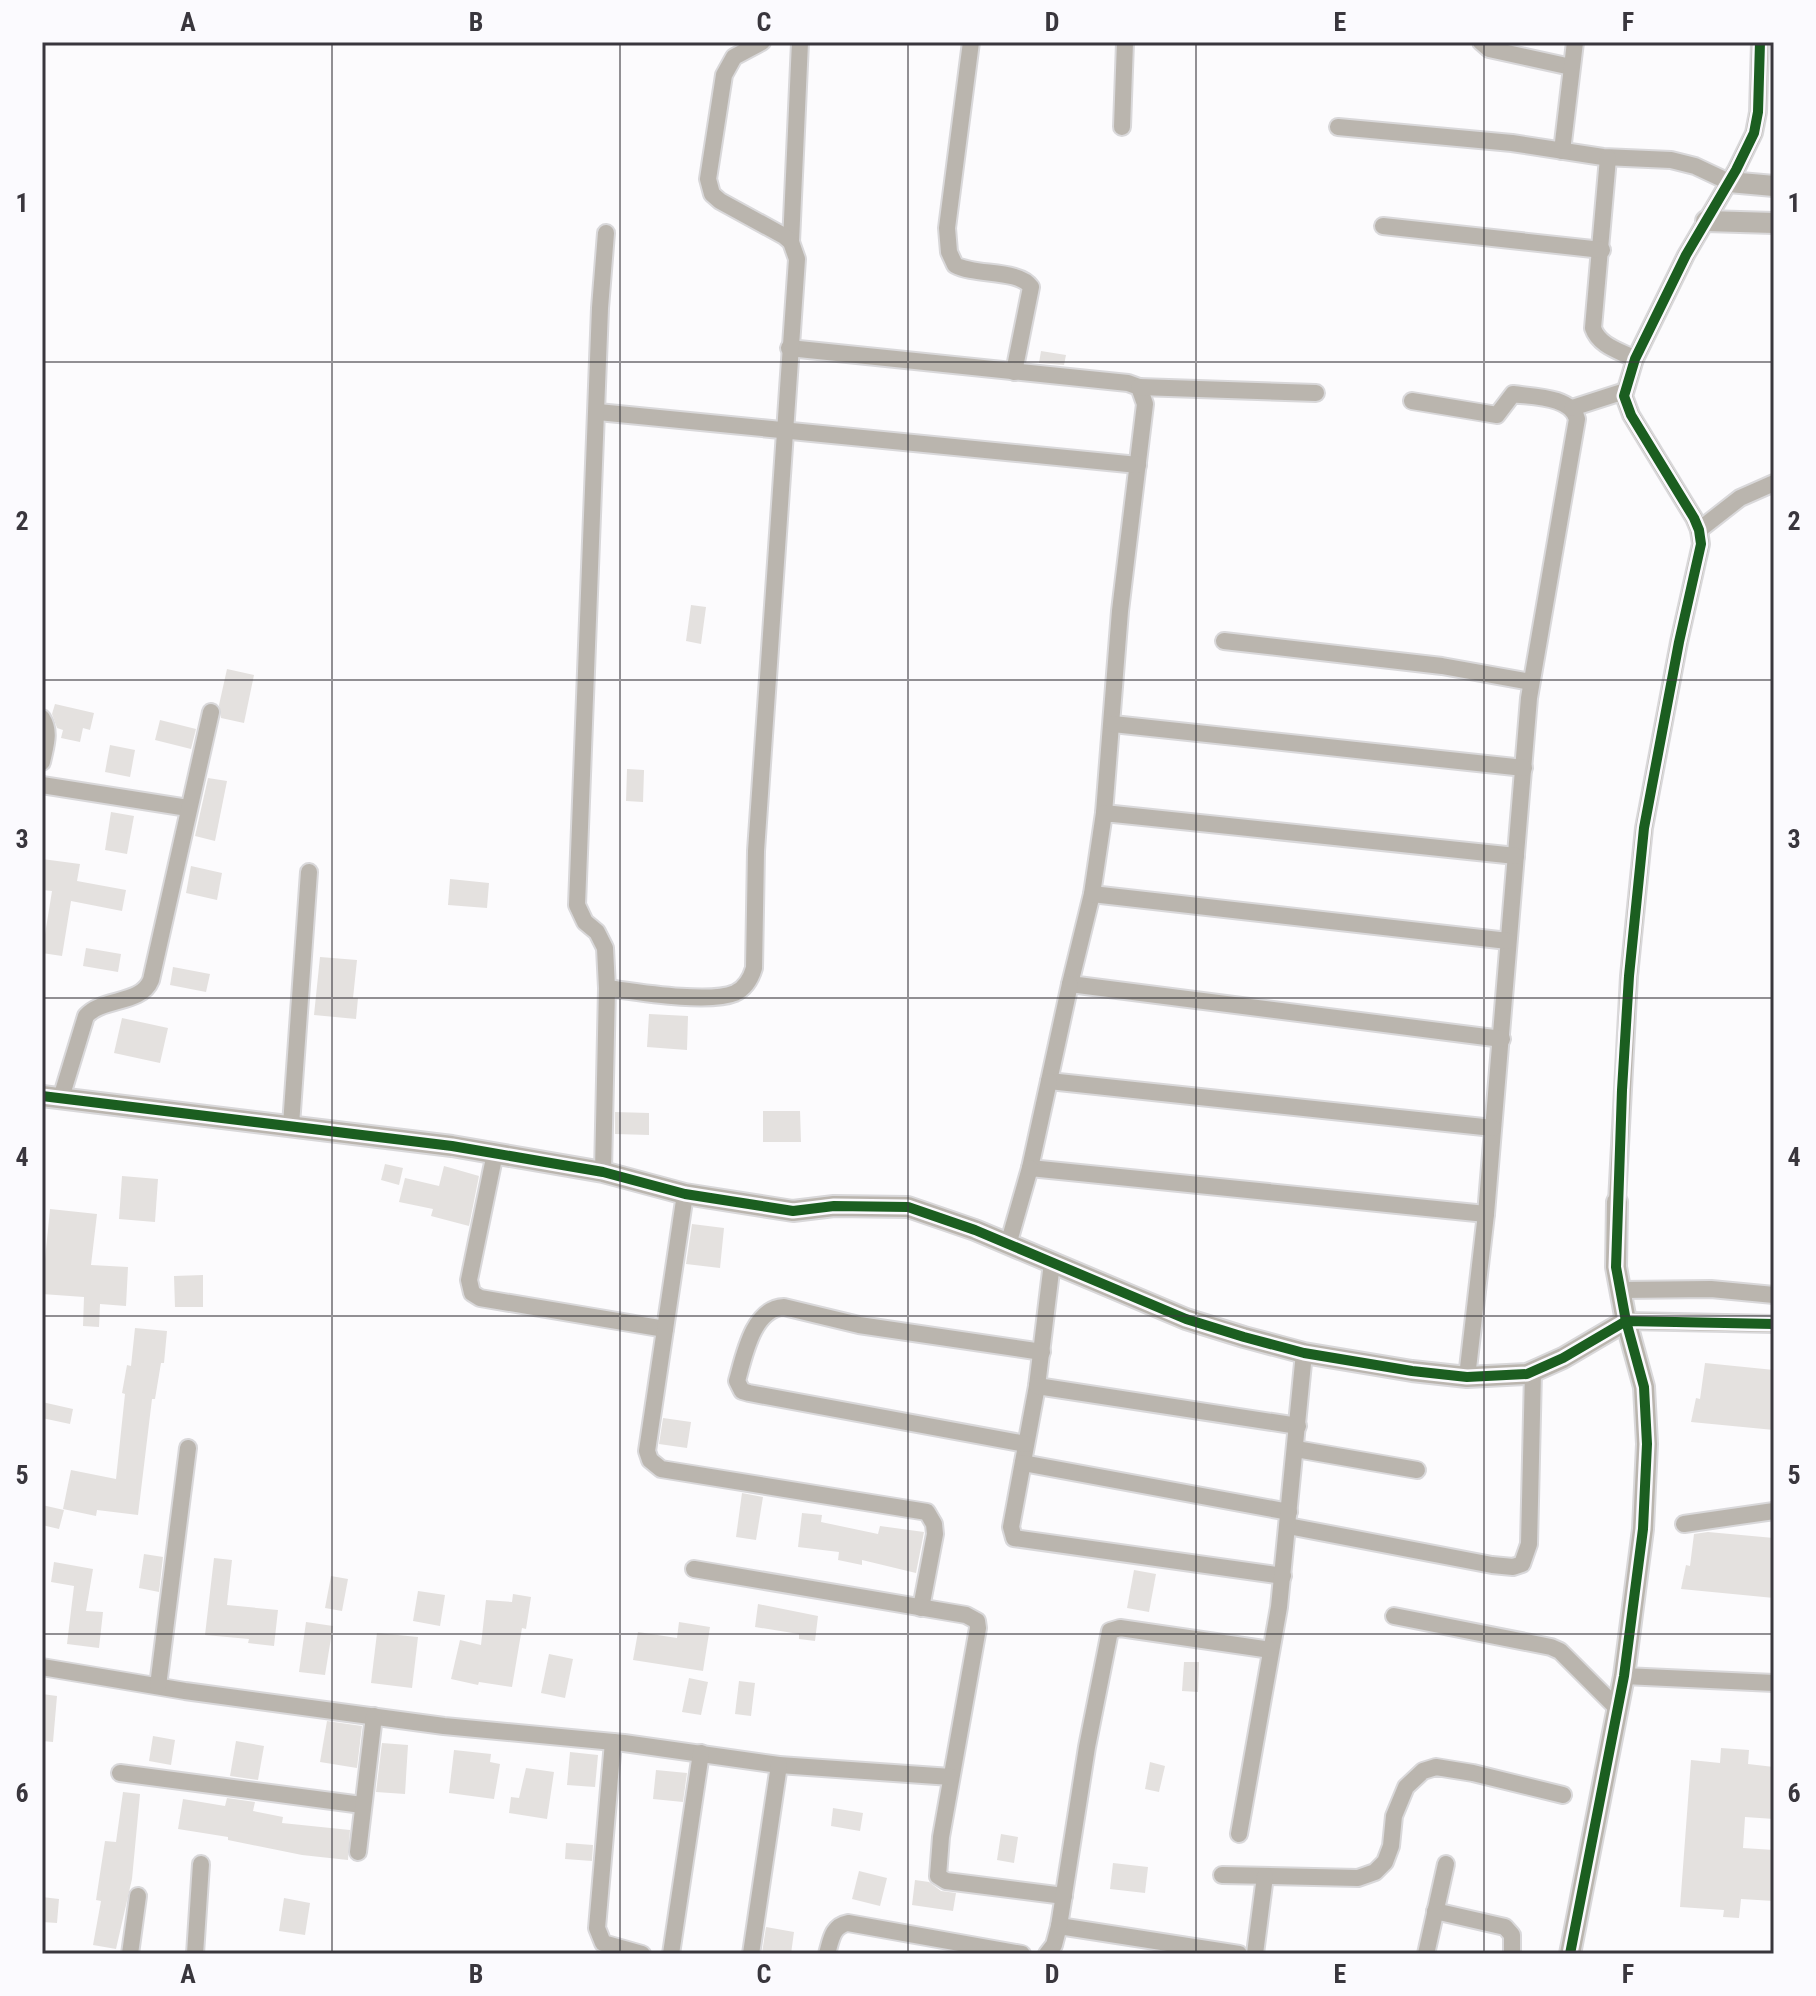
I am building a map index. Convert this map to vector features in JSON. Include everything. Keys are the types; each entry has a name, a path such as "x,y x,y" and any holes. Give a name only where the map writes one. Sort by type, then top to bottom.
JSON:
{"street":[{"path":"762,42 734,57 724,75 708,179 712,194 720,201 791,242"},
{"path":"607,988 716,997 735,993 743,987 754,968 756,851 797,259 791,242 800,42"},
{"path":"971,42 949,210 948,244 955,265 964,270 1021,279 1031,287 1014,372"},
{"path":"1122,127 1125,42"},
{"path":"1481,42 1489,49 1571,67"},
{"path":"1562,151 1575,42"},
{"path":"1570,1954 1624,1676 1643,1529 1647,1444 1644,1387 1626,1321 1616,1267 1629,976 1644,828 1701,544 1699,530 1626,405 1625,391 1635,359 1686,255 1754,133 1758,112 1760,42"},
{"path":"1338,127 1512,143 1608,158 1685,162 1729,182 1774,186"},
{"path":"1608,158 1593,328 1605,344 1635,359"},
{"path":"1706,221 1774,223"},
{"path":"1383,226 1602,250"},
{"path":"603,1172 605,948 597,932 585,922 577,905 606,233"},
{"path":"789,348 1128,383 1139,387 1316,393"},
{"path":"1008,1245 1030,1168 1092,894 1104,813 1120,611 1145,404 1139,387"},
{"path":"1572,408 1625,391"},
{"path":"1412,401 1497,415 1513,394 1562,402 1572,408 1577,419 1531,682 1486,1214 1467,1377"},
{"path":"598,412 1138,465"},
{"path":"1699,530 1740,498 1774,483"},
{"path":"1224,641 1442,666 1531,682"},
{"path":"211,712 149,986 135,995 95,1008 86,1016 52,1097 495,1153 603,1172 685,1194 793,1211 834,1206 908,1207 975,1230 1186,1319 1304,1353 1412,1371 1467,1377 1506,1377 1533,1372 1626,1321 1774,1324"},
{"path":"42,718 47,736 42,762"},
{"path":"1113,724 1524,768"},
{"path":"42,785 188,808"},
{"path":"1104,813 1516,856"},
{"path":"291,1125 309,872"},
{"path":"1092,894 1508,941"},
{"path":"1070,984 1502,1039"},
{"path":"1049,1081 1493,1128"},
{"path":"495,1153 469,1280 472,1293 480,1298 665,1329"},
{"path":"1030,1168 1486,1214"},
{"path":"685,1194 647,1451 653,1464 661,1469 927,1512 934,1524 935,1534 921,1608"},
{"path":"1052,1263 1037,1386 1011,1527 1014,1538 1283,1576"},
{"path":"1620,1290 1711,1289 1774,1295"},
{"path":"1026,1444 749,1393 742,1391 737,1381 761,1318 773,1307 859,1325 1042,1352"},
{"path":"1239,1834 1283,1576 1304,1353"},
{"path":"1023,1463 1492,1565 1513,1567 1522,1564 1529,1544 1533,1372"},
{"path":"1037,1386 1298,1426"},
{"path":"158,1686 188,1448"},
{"path":"1296,1449 1417,1470"},
{"path":"1684,1524 1774,1511"},
{"path":"694,1569 966,1615 977,1621 937,1870 941,1879 1064,1896"},
{"path":"1394,1616 1551,1647 1560,1651 1618,1709"},
{"path":"1047,1954 1054,1945 1059,1926 1087,1747 1110,1631 1120,1628 1271,1650"},
{"path":"42,1667 486,1731 613,1742 779,1765 951,1777"},
{"path":"1624,1676 1774,1683"},
{"path":"358,1852 374,1716"},
{"path":"613,1742 597,1928 603,1943 642,1954"},
{"path":"671,1954 701,1753"},
{"path":"751,1954 779,1765"},
{"path":"1222,1875 1358,1878 1375,1872 1385,1862 1391,1846 1394,1816 1406,1787 1423,1771 1436,1767 1563,1795"},
{"path":"120,1773 362,1805"},
{"path":"195,1954 201,1864"},
{"path":"1426,1954 1446,1864"},
{"path":"1255,1954 1265,1876"},
{"path":"130,1954 138,1896"},
{"path":"1435,1911 1505,1927 1512,1935 1512,1954"},
{"path":"827,1954 834,1931 848,1923 1022,1954"},
{"path":"1059,1926 1239,1954"}],"building":[{"path":"1041,351 1066,355 1064,365 1039,363"},
{"path":"691,605 706,607 701,644 686,641"},
{"path":"227,669 254,675 244,723 221,718 219,705"},
{"path":"55,704 94,713 90,730 83,728 80,742 61,738 63,730 57,728 52,714"},
{"path":"160,720 196,729 191,749 155,740"},
{"path":"110,745 135,750 130,777 105,772"},
{"path":"627,769 644,770 643,802 626,801"},
{"path":"208,778 227,781 215,841 195,836"},
{"path":"111,812 134,816 127,854 105,850"},
{"path":"42,859 80,864 77,881 126,890 122,911 71,901 62,956 42,953 52,891 42,890"},
{"path":"191,866 222,873 217,900 186,893"},
{"path":"450,879 489,883 487,908 448,905"},
{"path":"86,948 121,954 118,972 83,966"},
{"path":"320,957 357,960 353,998 358,998 356,1019 314,1015"},
{"path":"173,967 210,974 206,992 170,985"},
{"path":"649,1014 688,1016 687,1050 647,1047"},
{"path":"122,1018 168,1028 160,1063 114,1053"},
{"path":"763,1111 800,1111 801,1142 763,1142"},
{"path":"615,1112 649,1113 649,1135 615,1134"},
{"path":"385,1164 403,1168 399,1185 381,1180"},
{"path":"444,1166 479,1176 469,1226 431,1216 433,1209 399,1202 405,1178 439,1186"},
{"path":"122,1176 158,1179 155,1222 119,1219"},
{"path":"50,1209 97,1214 91,1265 128,1267 126,1306 100,1304 99,1327 83,1326 84,1297 42,1294 42,1259 45,1259"},
{"path":"692,1224 724,1228 720,1268 686,1264"},
{"path":"203,1275 203,1307 175,1307 174,1276"},
{"path":"135,1328 167,1331 164,1363 161,1363 155,1399 152,1399 138,1515 97,1510 96,1516 63,1509 71,1470 116,1479 125,1394 122,1393 127,1365 131,1366"},
{"path":"1705,1363 1774,1370 1774,1430 1691,1422 1696,1398 1700,1399"},
{"path":"42,1402 73,1409 70,1424 42,1418"},
{"path":"663,1418 691,1422 687,1448 659,1444"},
{"path":"742,1493 763,1497 756,1540 736,1537"},
{"path":"42,1505 64,1510 59,1529 42,1525"},
{"path":"802,1513 822,1515 821,1522 878,1534 880,1526 924,1532 916,1573 862,1560 862,1565 838,1560 839,1552 798,1547"},
{"path":"1708,1532 1774,1538 1774,1598 1681,1589 1686,1565 1690,1566 1694,1534"},
{"path":"144,1554 163,1557 159,1592 139,1588"},
{"path":"214,1558 232,1560 227,1605 278,1610 274,1646 248,1643 249,1639 205,1635"},
{"path":"54,1562 93,1569 86,1611 103,1612 99,1648 67,1644 74,1586 51,1582"},
{"path":"1134,1570 1156,1574 1149,1612 1127,1608"},
{"path":"331,1576 348,1579 342,1611 325,1608"},
{"path":"418,1591 445,1595 440,1626 413,1621"},
{"path":"513,1594 531,1597 526,1629 522,1628 512,1687 479,1682 478,1685 451,1679 460,1640 481,1645 486,1600 512,1602"},
{"path":"758,1604 818,1616 815,1641 799,1639 799,1634 755,1627"},
{"path":"306,1622 333,1626 325,1675 299,1672"},
{"path":"679,1622 710,1627 703,1671 633,1660 638,1632 677,1638"},
{"path":"377,1633 418,1637 412,1688 371,1683"},
{"path":"549,1654 573,1659 565,1698 541,1693"},
{"path":"1184,1662 1199,1662 1198,1692 1182,1691"},
{"path":"689,1678 708,1682 701,1715 682,1712"},
{"path":"739,1681 755,1683 751,1716 735,1714"},
{"path":"42,1694 57,1696 53,1742 42,1741"},
{"path":"327,1721 362,1726 357,1768 320,1762"},
{"path":"153,1736 175,1740 171,1765 149,1761"},
{"path":"236,1741 264,1746 258,1780 230,1776"},
{"path":"382,1743 408,1745 405,1794 376,1792"},
{"path":"1721,1748 1749,1750 1748,1764 1774,1767 1774,1819 1745,1817 1743,1848 1774,1850 1774,1901 1741,1899 1739,1918 1723,1917 1724,1910 1680,1907 1691,1760 1720,1763"},
{"path":"454,1750 491,1754 490,1762 500,1764 494,1799 449,1793"},
{"path":"570,1752 598,1755 595,1787 567,1785"},
{"path":"1150,1762 1165,1766 1159,1792 1145,1789"},
{"path":"526,1768 554,1772 547,1819 509,1813 511,1797 519,1798"},
{"path":"656,1770 687,1773 683,1802 653,1799"},
{"path":"123,1792 140,1794 132,1879 116,1949 93,1945 101,1901 96,1900 105,1841 116,1842"},
{"path":"227,1798 255,1802 253,1811 283,1817 282,1823 350,1830 348,1860 302,1855 228,1840 228,1837 178,1829 183,1799 225,1806"},
{"path":"833,1808 863,1813 860,1831 831,1826"},
{"path":"1001,1834 1018,1837 1014,1863 997,1860"},
{"path":"566,1843 593,1845 592,1861 565,1859"},
{"path":"1113,1863 1148,1867 1145,1893 1110,1889"},
{"path":"859,1871 887,1878 880,1906 852,1899"},
{"path":"915,1880 929,1882 941,1891 956,1893 953,1911 912,1905"},
{"path":"42,1897 59,1899 57,1923 42,1922"},
{"path":"284,1898 310,1903 305,1935 279,1931"},
{"path":"766,1927 794,1932 791,1954 762,1953"}],"cycle path":[{"path":"1570,1954 1624,1676 1643,1529 1647,1444 1644,1387 1626,1321 1616,1267 1622,1090 1629,976 1644,828 1701,544 1694,518 1631,415 1624,396 1635,359 1686,255 1754,133 1758,112 1760,42"},
{"path":"42,1096 452,1146 603,1172 685,1194 793,1211 834,1206 908,1207 975,1230 1186,1319 1304,1353 1412,1371 1467,1377 1527,1374 1563,1358 1626,1321 1774,1324"}]}
